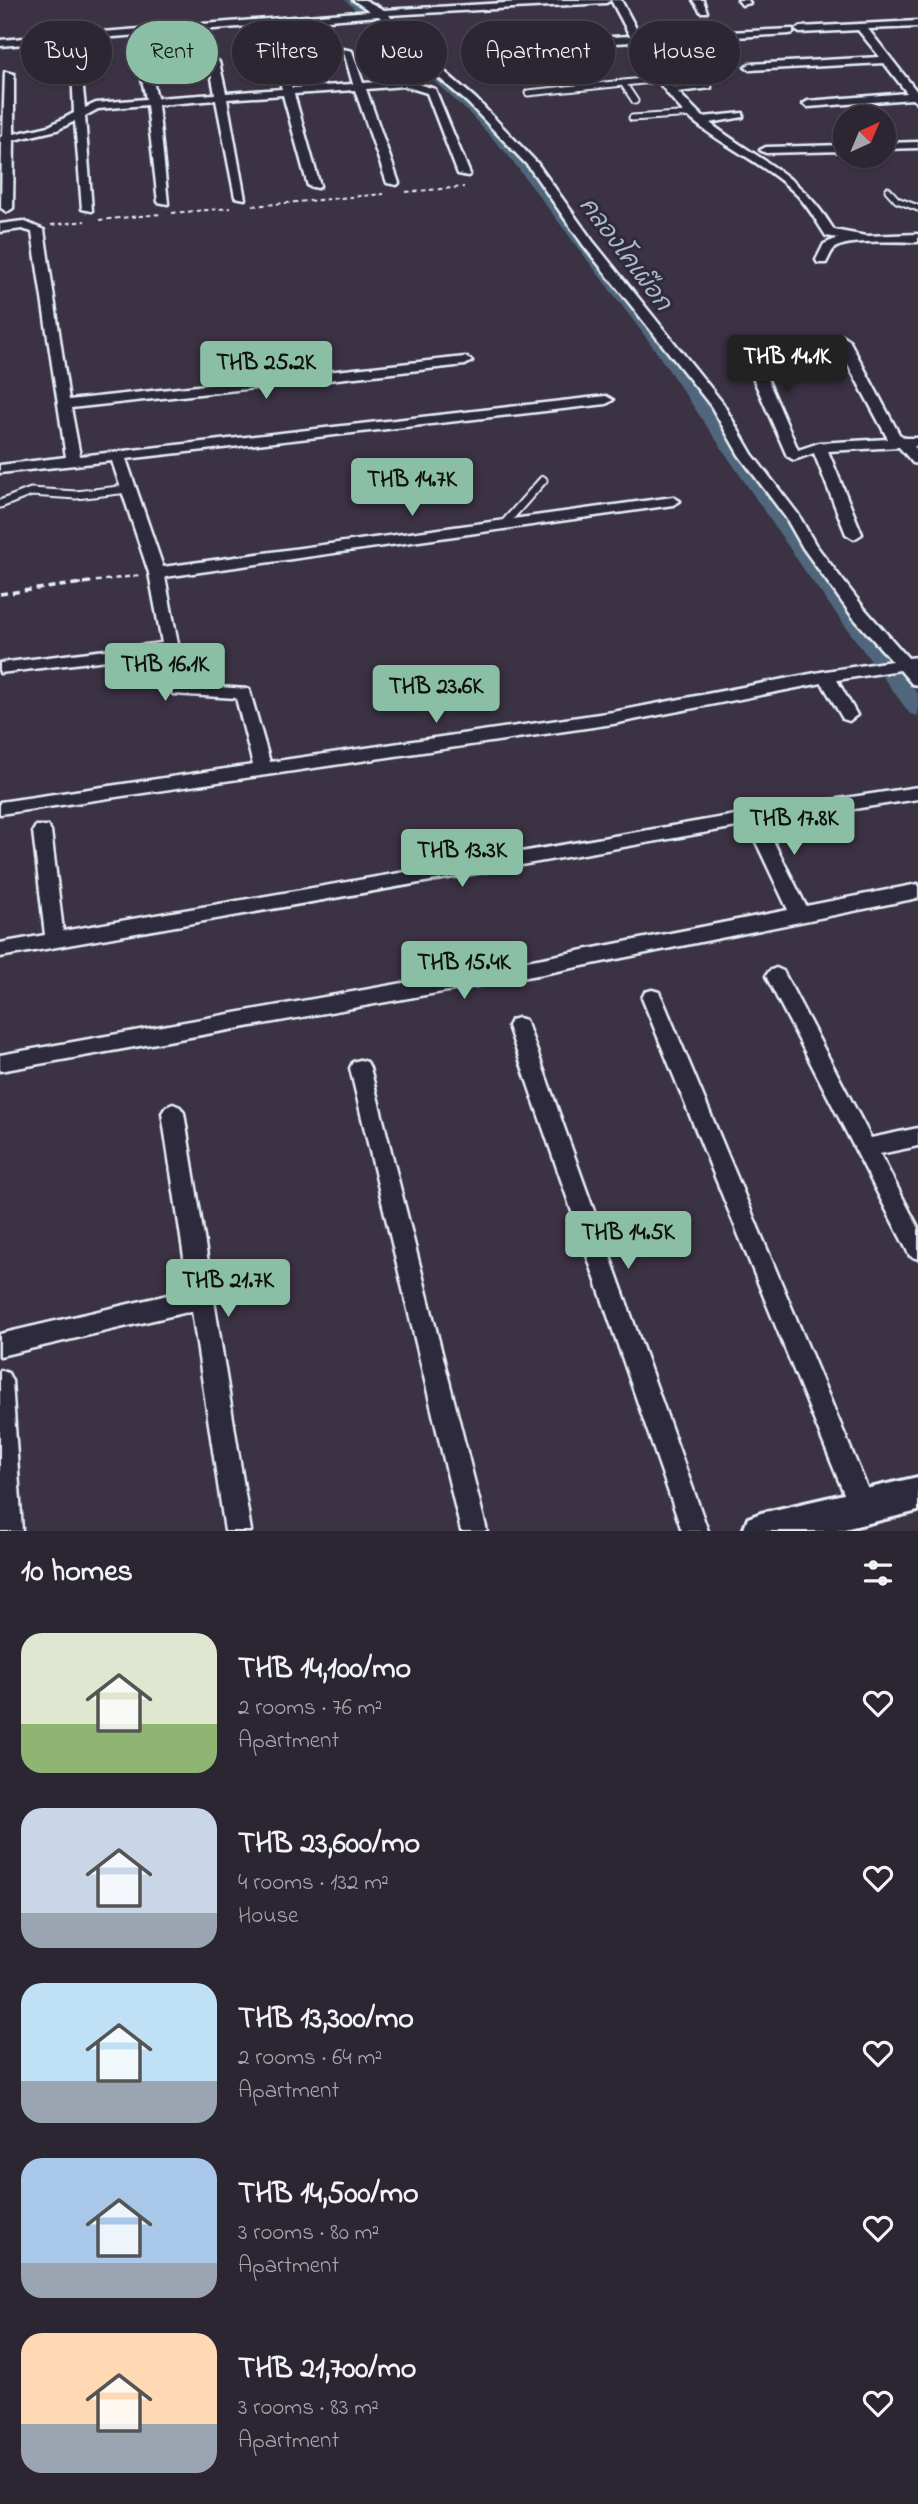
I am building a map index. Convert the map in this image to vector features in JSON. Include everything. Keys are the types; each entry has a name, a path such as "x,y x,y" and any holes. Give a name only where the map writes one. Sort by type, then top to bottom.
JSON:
{"street":[{"path":"358,0 380,13 404,42 488,116 533,165 588,243 716,405 746,455 793,517 808,545 842,592 918,680"},
{"path":"397,0 400,12"},
{"path":"112,36 321,13 363,15 444,5 494,11 606,0"},
{"path":"617,0 629,23"},
{"path":"698,0 704,10"},
{"path":"740,34 795,31 829,34 862,28 918,24"},
{"path":"862,28 915,92"},
{"path":"0,43 21,42"},
{"path":"347,51 393,183"},
{"path":"750,67 887,60"},
{"path":"7,208 4,140 9,74"},
{"path":"218,77 241,197"},
{"path":"4,140 53,128 96,106 405,83 431,91 464,174"},
{"path":"78,84 88,209"},
{"path":"148,84 164,202"},
{"path":"287,84 314,186"},
{"path":"667,84 697,117 795,183 830,233 847,239 918,238"},
{"path":"671,90 708,86"},
{"path":"808,104 915,92"},
{"path":"697,117 739,116"},
{"path":"896,146 918,145"},
{"path":"766,150 833,148"},
{"path":"0,228 23,225 38,230 63,405 74,461"},
{"path":"822,260 828,247 847,239"},
{"path":"842,340 893,437 911,442"},
{"path":"747,348 794,456 819,447 911,442"},
{"path":"63,405 465,361"},
{"path":"0,469 606,400"},
{"path":"911,442 918,460"},
{"path":"819,447 854,534"},
{"path":"118,457 156,573 179,690 243,693 263,769"},
{"path":"156,573 673,501"},
{"path":"0,668 169,647"},
{"path":"0,808 613,718 906,663"},
{"path":"826,676 849,715"},
{"path":"0,950 753,818 918,793"},
{"path":"753,818 800,914"},
{"path":"41,831 55,941"},
{"path":"0,1063 543,966 918,891"},
{"path":"776,976 918,1249"},
{"path":"652,998 863,1509"},
{"path":"518,1026 695,1531"},
{"path":"360,1068 474,1531"},
{"path":"173,1113 238,1531"},
{"path":"867,1148 918,1137"},
{"path":"0,1345 202,1298"},
{"path":"0,1381 9,1531"},
{"path":"761,1531 918,1494"}],"lane":[{"path":"528,93 629,82"},
{"path":"623,83 635,102"},
{"path":"632,118 697,117"},
{"path":"888,190 897,200 918,208"},
{"path":"505,523 543,480"},
{"path":"0,504 31,492 76,495 128,489"}],"path":[{"path":"0,594 156,573"}],"waterway":[{"name":"คลองโคเผือก","path":"351,0 473,109 513,152 657,341 814,570 918,709"}]}
